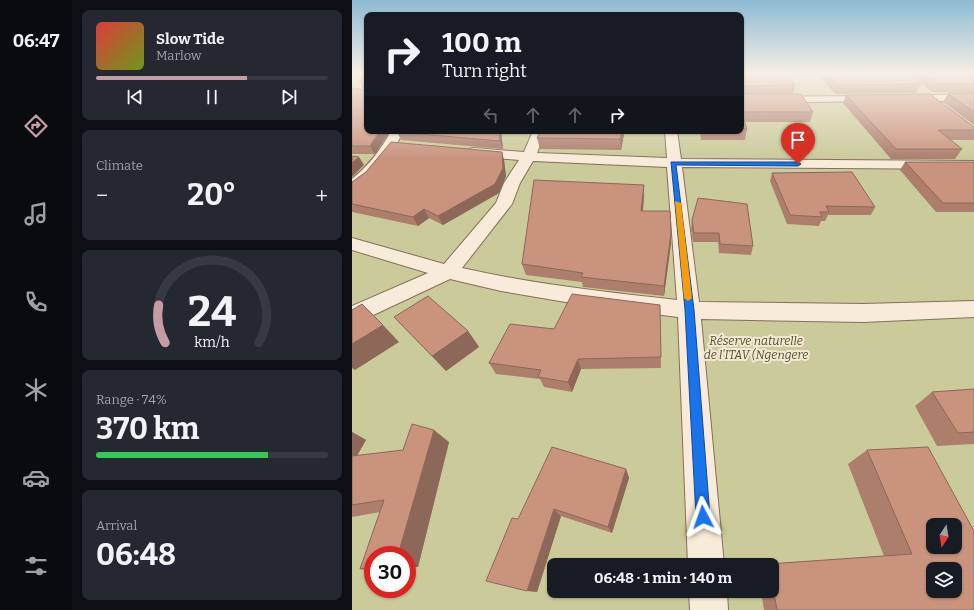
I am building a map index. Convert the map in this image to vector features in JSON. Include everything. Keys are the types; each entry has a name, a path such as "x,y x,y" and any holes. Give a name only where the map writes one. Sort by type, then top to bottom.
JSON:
{"street":[{"path":"935,102 943,109"},
{"path":"352,316 448,272 504,204 512,183 528,157 538,134"},
{"path":"671,134 689,310 706,558"},
{"path":"352,186 371,170 395,137 407,145"},
{"path":"459,150 528,157 673,163 974,165"},
{"path":"359,160 379,160"},
{"path":"352,244 448,272 501,284 575,296 689,310 863,313 974,309"},
{"path":"708,598 709,610"}],"green space":[{"name":"Réserve naturelle de l'ITAV (Ngengere","path":"352,102 364,102 364,134 744,134 744,102 974,102 974,610 352,610"}],"building":[{"path":"352,102 364,102 364,134 378,134 370,146 352,146"},
{"path":"744,102 807,102 813,112 744,112"},
{"path":"853,102 941,102 974,127 974,130 938,130 962,149 896,149"},
{"path":"960,102 974,102 974,112"},
{"path":"744,120 747,129 744,129"},
{"path":"420,134 499,134 500,141"},
{"path":"539,134 621,134 620,139 537,138"},
{"path":"391,142 502,152 503,168 495,184 438,216 424,209 413,217 352,204 352,182 366,172"},
{"path":"352,156 359,157 352,163"},
{"path":"905,162 974,162 974,203 943,203"},
{"path":"852,172 875,207 826,206 829,212 820,212 822,217 790,215 772,173"},
{"path":"534,180 644,185 641,211 670,211 671,233 664,286 581,277 583,273 522,264"},
{"path":"698,198 747,204 753,246 720,244 719,233 694,233 692,220"},
{"path":"572,294 660,305 661,357 578,359 568,382 538,377 541,370 489,363 510,324 554,329"},
{"path":"428,296 468,331 432,356 394,317"},
{"path":"362,304 383,325 352,344 352,310"},
{"path":"974,389 974,432 958,433 932,392"},
{"path":"412,424 434,430 401,546 368,546 384,500 352,505 352,456 403,450"},
{"path":"552,447 626,469 608,527 554,509 527,591 486,581 512,518 518,519"},
{"path":"928,447 974,531 974,610 777,610 775,598 779,598 779,563 912,554 867,450"},
{"path":"364,558 364,568 360,569"}],"slow traffic":[{"path":"678,203 688,298"}],"route":[{"path":"703,517 689,310 673,163 798,164"}]}
